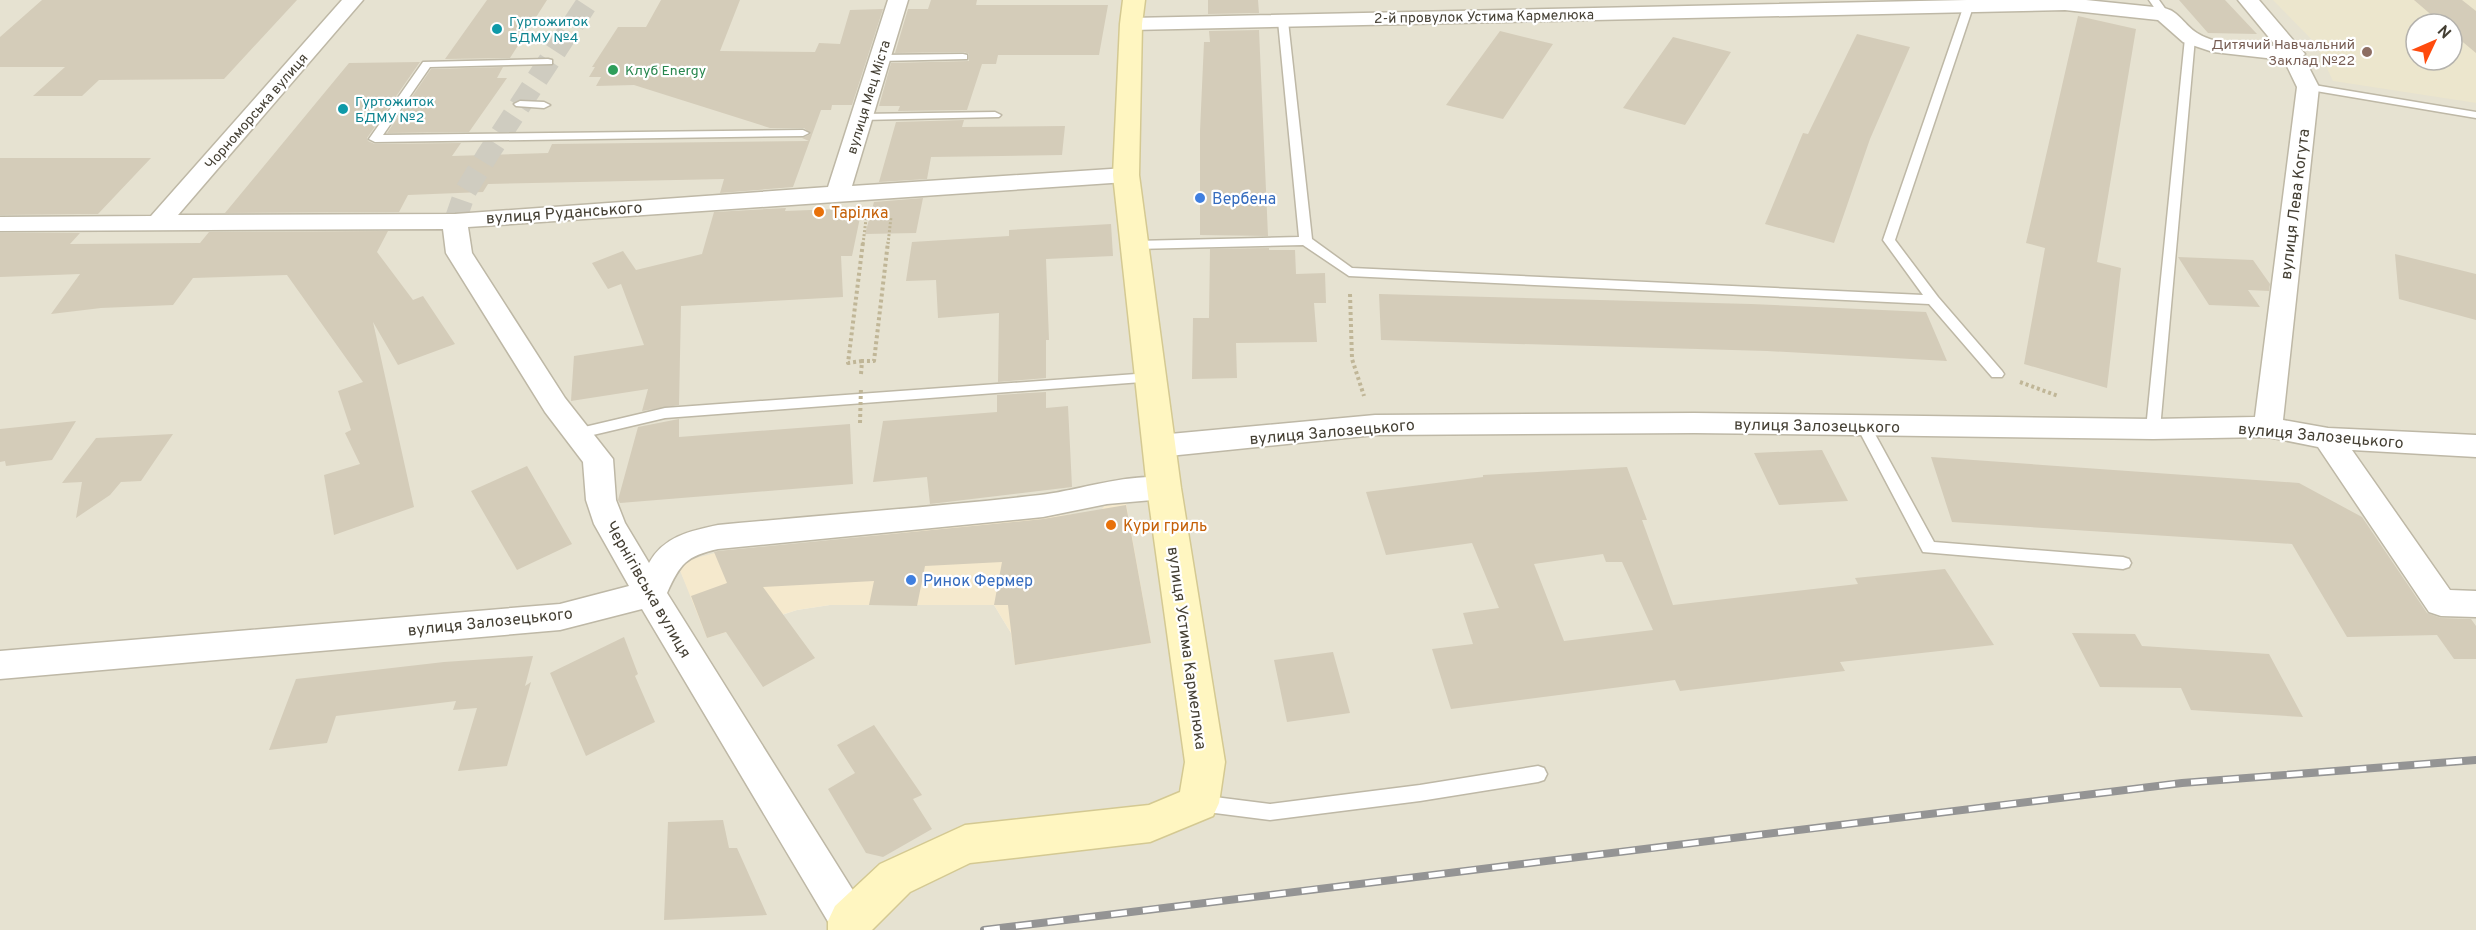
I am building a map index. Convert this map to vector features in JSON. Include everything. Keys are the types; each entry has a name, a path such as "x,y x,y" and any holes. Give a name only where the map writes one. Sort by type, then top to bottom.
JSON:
{"street":[{"name":"Чорноморська вулиця","path":"159,222 353,0"},
{"name":"вулиця Мец Міста","path":"838,193 898,0"},
{"name":"вулиця Устима Кармелюка","path":"1134,0 1131,24 1126,176 1164,488 1205,762 1199,803"},
{"name":"вулиця Лева Когута","path":"2248,0 2281,35 2294,54 2308,87 2268,428"},
{"name":"2-й провулок Устима Кармелюка","path":"1131,24 2065,4 2159,7 2190,38 2220,48 2294,54"},
{"name":"вулиця Руданського","path":"0,225 455,221 838,193 1126,176"},
{"name":"Чернігівська вулиця","path":"455,221 459,253 555,405 598,459 601,500 607,516 650,594 850,925"},
{"name":"вулиця Залозецького","path":"1159,446 1375,425 1495,423 2268,428 2328,438 2476,446"},
{"path":"2328,438 2440,603 2476,604"},
{"path":"650,594 665,560 685,544 718,537 1043,506 1107,493 1164,488"},
{"name":"вулиця Залозецького","path":"0,665 560,617 650,594"},
{"path":"850,925 895,878 965,844 1150,822 1199,803"}],"lane":[{"path":"1968,7 1889,240 1933,300 1996,374"},
{"path":"1282,21 1306,240"},
{"path":"2153,429 2190,38"},
{"path":"880,58 963,57"},
{"path":"548,62 427,64 375,139 803,133"},
{"path":"2308,87 2476,115"},
{"path":"520,104 544,105"},
{"path":"861,117 994,115"},
{"path":"1135,245 1306,240 1349,273 1933,300"},
{"path":"576,434 665,413 1150,378"},
{"path":"1863,425 1929,548 2123,562"},
{"path":"1199,803 1270,812 1420,794 1538,774"}],"path":[{"path":"879,216 883,190"},
{"path":"891,215 874,361 862,362 849,363 866,216 891,215"},
{"path":"1349,273 1352,359 1375,425"},
{"path":"860,423 862,362"},
{"path":"1996,374 2059,396"}],"shaded area":[{"path":"0,0 2476,0 2476,930 0,930","holes":["1101,511 1011,633 994,605 830,605 797,610 742,628 691,596 677,563"]},
{"name":"Дитячий Навчальний Заклад №22","path":"2273,0 2476,0 2476,103 2333,81 2315,43"},
{"name":"Ринок Фермер","path":"1126,503 1151,643 1015,665 1011,633 994,605 830,605 797,610 707,638 677,563 715,553 1101,511 1104,506"}],"building":[{"path":"42,0 297,0 224,79 99,80 82,96 33,96 65,67 0,67 0,37"},
{"name":"Гуртожиток БДМУ №4","path":"487,0 547,0 510,58 445,59"},
{"path":"661,0 740,0 720,51 815,52 819,43 840,44 850,10 883,9 852,105 832,105 831,110 821,110 793,187 720,193 724,179 488,184 483,192 408,195 399,212 225,213 349,63 420,62 367,138 375,144 461,143 452,156 548,153 552,144 809,141 802,138 811,134 804,128 770,128 634,85 596,86 601,77 589,77 595,67 592,67 618,27 646,27"},
{"path":"931,0 977,0 976,5 1108,5 1099,55 998,55 996,64 982,64 967,110 898,111 900,106 879,106 891,63 969,61 969,54 964,52 895,53 908,9 928,9"},
{"path":"1208,0 1258,0 1259,13 1208,14"},
{"path":"2179,0 2225,0 2257,34 2208,33"},
{"path":"2414,0 2462,0 2476,11 2476,53 2464,43 2464,12 2428,12"},
{"path":"2078,16 2136,29 2097,262 2121,268 2107,388 2024,364 2045,248 2026,243"},
{"path":"1259,30 1268,236 1200,235 1200,131 1204,42 1210,42 1209,31"},
{"path":"1500,31 1553,44 1503,119 1446,105"},
{"path":"1857,34 1910,47 1870,139 1834,243 1765,224 1803,133 1808,134"},
{"path":"1673,37 1731,52 1685,125 1623,108"},
{"path":"503,67 497,78 507,78 469,132 387,133 431,69"},
{"path":"964,120 962,127 1065,126 1062,155 931,157 927,179 879,182 896,122"},
{"path":"0,158 151,158 98,214 0,215"},
{"path":"923,198 916,233 865,234 874,202"},
{"path":"786,208 785,211 862,208 852,256 841,256 843,297 681,306 679,405 642,411 648,389 571,401 574,356 644,345 621,284 608,289 592,263 623,251 636,270 702,254 714,212"},
{"path":"1111,224 1113,256 1046,259 1049,340 1046,340 1046,378 998,382 999,313 938,318 936,280 906,281 912,242 1009,236 1009,230"},
{"path":"388,231 377,252 413,300 423,296 455,344 398,365 373,322 414,507 334,535 324,475 360,464 345,433 351,430 338,391 363,382 287,275 193,278 173,305 101,308 51,314 80,274 0,277 0,233 80,233 70,244 200,243 209,232"},
{"path":"1269,248 1269,250 1295,250 1296,274 1325,273 1326,303 1314,303 1317,342 1236,343 1237,378 1192,379 1193,318 1209,318 1210,249"},
{"path":"2395,254 2476,274 2476,320 2399,299"},
{"path":"2178,257 2253,260 2270,284 2269,291 2248,290 2260,307 2209,305"},
{"path":"1379,294 1751,304 1926,312 1947,361 1767,351 1381,340"},
{"path":"1046,392 1046,408 1068,406 1072,487 930,504 927,477 873,482 883,421 997,412 997,395"},
{"path":"679,419 679,437 850,424 853,484 620,503 618,500 638,427"},
{"path":"76,421 52,460 6,466 5,461 0,462 0,429"},
{"path":"173,434 141,481 121,482 110,495 76,518 82,482 62,483 96,438"},
{"path":"1822,450 1848,501 1779,505 1754,453"},
{"path":"1931,457 2299,483 2362,517 2427,613 2441,618 2471,619 2476,626 2476,659 2454,659 2437,635 2347,637 2292,544 1952,522"},
{"path":"527,466 572,544 517,570 471,491"},
{"path":"1627,467 1647,520 1642,520 1673,605 1858,584 1855,578 1945,569 1994,645 1840,662 1845,671 1680,691 1675,680 1451,709 1432,649 1473,644 1463,613 1499,608 1472,543 1386,555 1366,492 1483,477 1483,475","holes":["1603,554 1606,562 1622,562 1653,630 1564,641 1534,564"]},
{"name":"Ринок Фермер","path":"1126,505 1151,643 1015,665 1008,605 994,605 1002,562 925,566 917,606 869,605 874,581 763,587 815,658 763,687 726,632 707,638 691,596 727,583 714,552 718,551 1043,519"},
{"path":"2072,633 2135,634 2142,646 2269,654 2303,717 2191,710 2181,688 2100,687"},
{"path":"624,637 638,674 635,676 655,722 586,756 550,673"},
{"path":"1333,652 1350,713 1287,722 1274,660"},
{"path":"533,656 525,686 531,682 507,766 458,771 477,708 453,710 456,701 336,716 327,743 269,750 296,679 444,662"},
{"path":"874,725 922,795 913,799 932,829 883,857 866,853 828,789 855,773 837,745"},
{"path":"723,820 729,848 737,848 767,915 664,920 668,822"}],"tunnel":[{"path":"455,221 465,192 488,154 589,0"}],"railway":[{"path":"984,930 2182,783 2476,760"}],"place":[{"name":"Гуртожиток БДМУ №4","path":"497,29"},
{"name":"Дитячий Навчальний Заклад №22","path":"2367,52"},
{"name":"Клуб Energy","path":"613,70"},
{"name":"Гуртожиток БДМУ №2","path":"343,109"},
{"name":"Вербена","path":"1200,198"},
{"name":"Тарiлка","path":"819,212"},
{"name":"Кури гриль","path":"1111,525"},
{"name":"Ринок Фермер","path":"911,580"}]}
